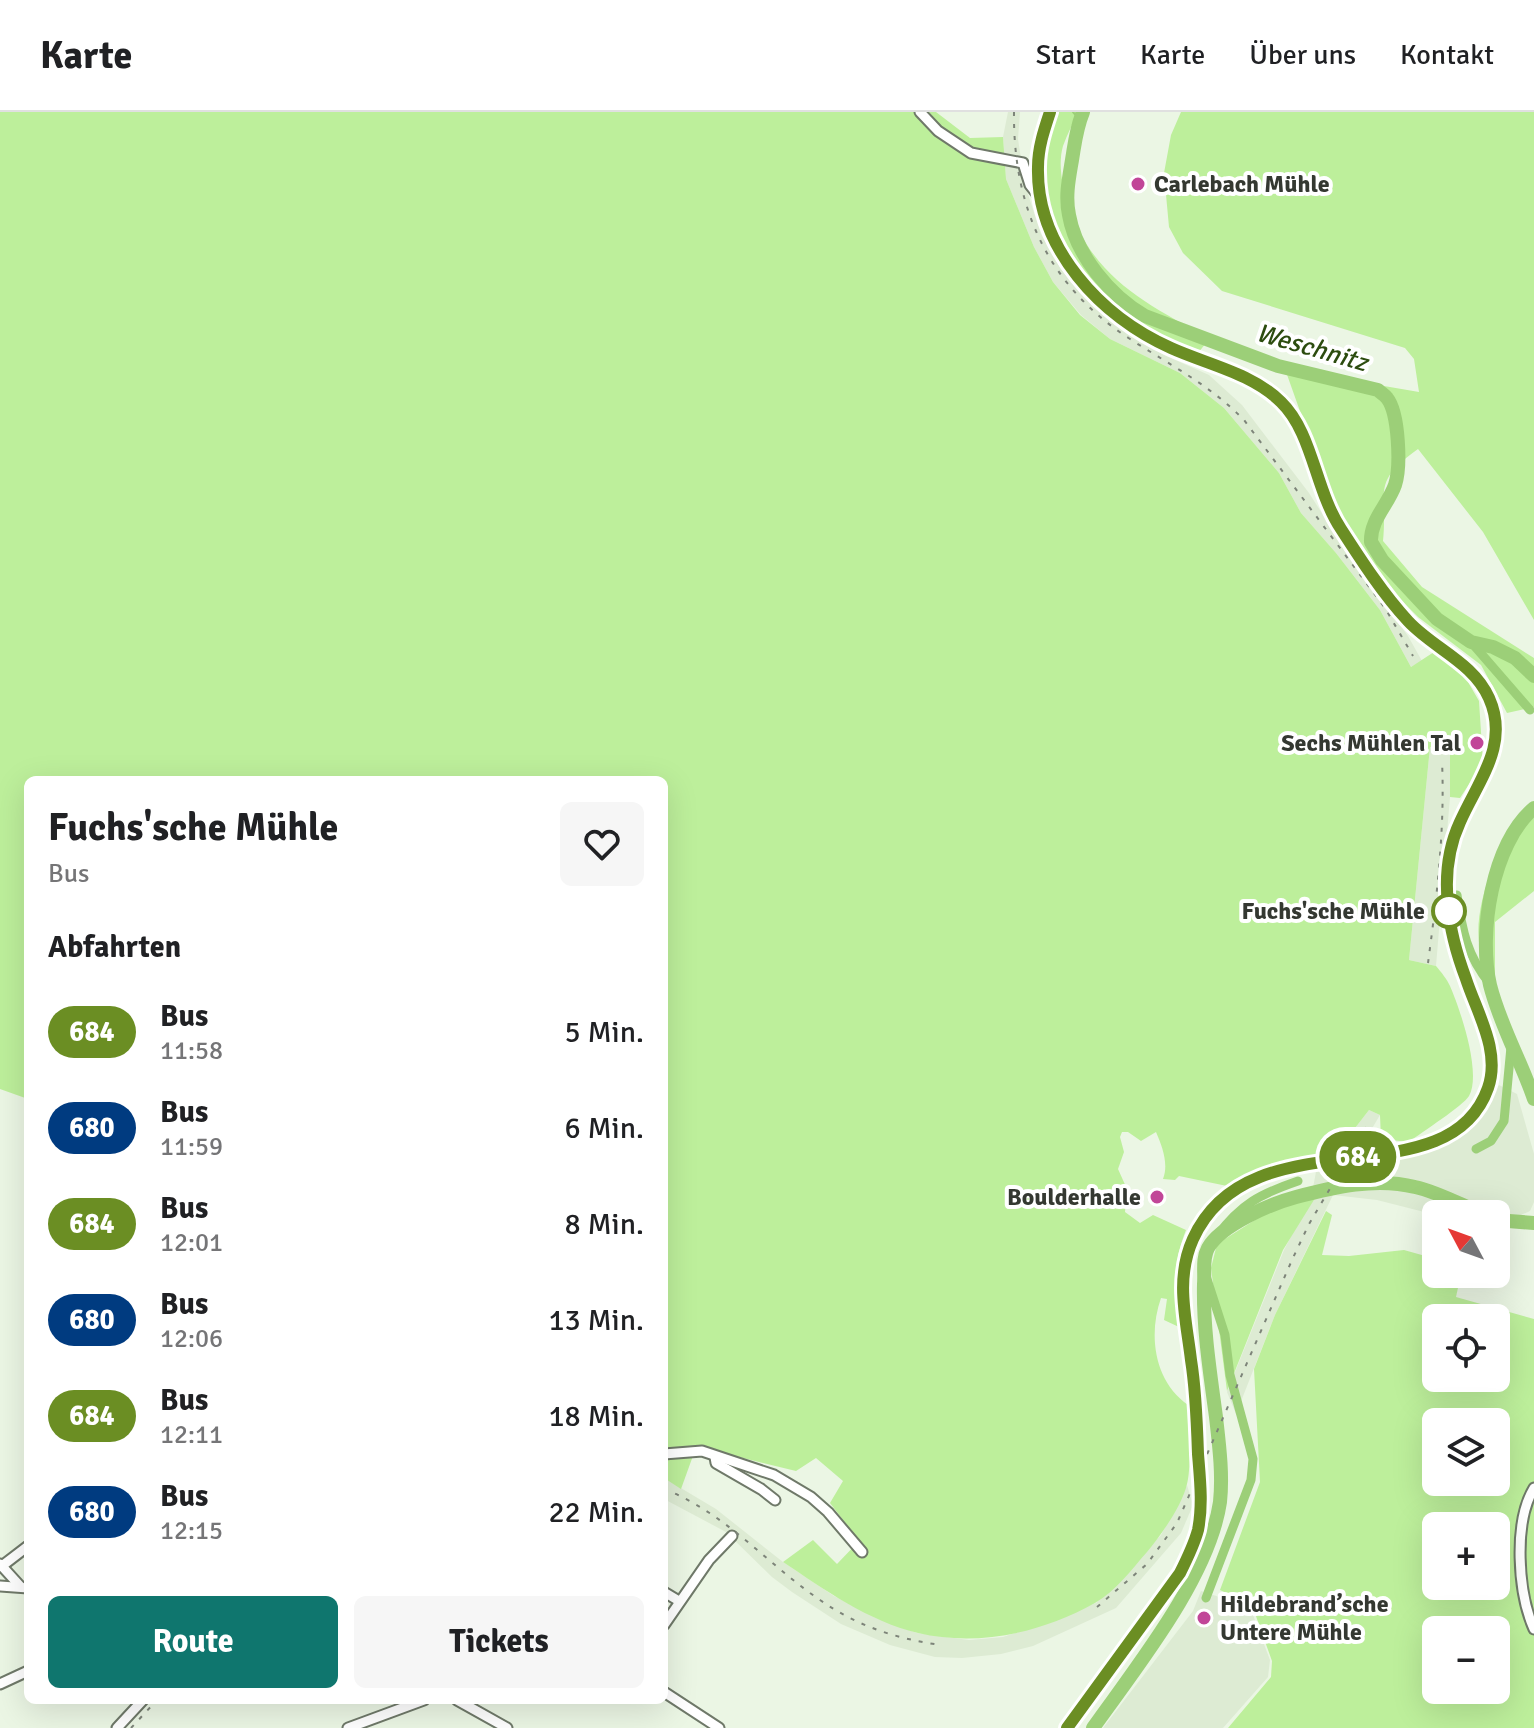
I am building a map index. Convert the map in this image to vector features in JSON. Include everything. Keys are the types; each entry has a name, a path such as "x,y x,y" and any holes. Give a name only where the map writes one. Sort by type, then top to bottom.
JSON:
{"main road":[{"path":"1050,112 1038,165 1041,199 1049,228 1067,261 1091,293 1119,319 1169,347 1260,386 1281,402 1298,425 1325,501 1342,531 1409,622 1465,666 1480,682 1492,705 1496,734 1492,760 1452,842 1447,884 1453,938 1487,1035 1491,1056 1490,1081 1483,1099 1463,1124 1437,1140 1405,1150 1289,1167 1254,1178 1227,1194 1201,1224 1187,1256 1182,1293 1196,1404 1200,1495 1198,1527 1180,1573 1067,1728"}],"street":[{"path":"920,112 938,131 971,153 1023,163 1030,185 1041,199"},
{"path":"668,1454 702,1451 774,1475 811,1497 862,1552"},
{"path":"715,1457 716,1463 775,1500"},
{"path":"1534,1488 1528,1502 1520,1567 1526,1611 1534,1629"},
{"path":"668,1619 709,1560 732,1536"},
{"path":"24,1549 1,1565 24,1587"},
{"path":"0,1586 24,1587"},
{"path":"668,1594 679,1601"},
{"path":"0,1684 24,1673"},
{"path":"668,1695 719,1728"},
{"path":"117,1728 139,1704"},
{"path":"348,1728 413,1704"},
{"path":"464,1704 505,1728"},
{"path":"380,1716 380,1728"}],"shaded area":[{"path":"1008,112 1020,112 1018,139 1025,185 1041,234 1061,269 1092,305 1114,324 1164,355 1209,375 1242,405 1309,493 1422,661 1411,667 1380,610 1301,513 1279,473 1224,408 1180,373 1110,339 1081,315 1053,282 1034,247 1006,179 1003,137"},
{"path":"1450,745 1450,797 1436,966 1409,960 1430,747"},
{"path":"1499,1085 1517,1094 1534,1154 1534,1202 1530,1211 1510,1218 1510,1200 1422,1200 1422,1211 1377,1200 1333,1195 1275,1315 1236,1414 1227,1392 1284,1250 1300,1219 1317,1195 1321,1194 1312,1193 1316,1172 1405,1157 1435,1148 1477,1124"},
{"path":"1369,1110 1380,1115 1358,1152 1338,1150"},
{"path":"668,1480 716,1509 783,1562 834,1596 876,1618 917,1633 969,1640 1003,1637 1096,1603 1161,1535 1187,1485 1193,1505 1181,1533 1116,1608 1033,1646 1001,1654 962,1658 935,1657 890,1645 841,1624 772,1577 726,1532 668,1501"},
{"path":"1201,1591 1250,1607 1270,1660 1268,1677 1223,1728 1103,1728 1193,1611"}],"green space":[{"path":"0,112 936,112 970,138 1003,137 1006,179 1034,247 1053,282 1080,315 1110,339 1180,373 1224,408 1279,473 1301,513 1380,610 1411,667 1434,652 1464,675 1479,701 1483,763 1460,798 1450,797 1450,745 1430,747 1409,960 1436,966 1450,986 1471,1057 1473,1072 1469,1096 1409,1142 1381,1139 1380,1115 1369,1110 1338,1150 1267,1167 1227,1186 1179,1176 1175,1180 1163,1179 1165,1161 1156,1132 1141,1141 1128,1132 1122,1132 1120,1137 1124,1152 1118,1169 1127,1189 1125,1212 1140,1223 1153,1215 1186,1230 1175,1277 1179,1327 1164,1320 1167,1299 1161,1298 1155,1342 1161,1370 1177,1395 1188,1405 1187,1484 1181,1502 1153,1545 1116,1586 1095,1603 1031,1629 986,1638 918,1633 864,1613 783,1562 813,1540 837,1564 859,1541 830,1503 843,1481 816,1458 796,1471 739,1457 694,1453 681,1489 668,1481 668,776 24,776 24,1098 0,1089"},
{"path":"1057,112 1078,112 1063,146 1061,160 1067,201 1077,227 1105,268 1123,285 1163,313 1210,338 1198,353 1133,319 1108,299 1069,254 1056,228 1048,201 1045,173 1048,143"},
{"path":"1181,112 1534,112 1534,620 1483,532 1418,449 1387,480 1384,489 1383,541 1422,587 1534,658 1534,707 1507,713 1481,665 1418,617 1398,597 1342,520 1328,490 1285,369 1419,392 1414,359 1405,348 1222,291 1183,253 1169,227 1164,173 1171,135"},
{"path":"1534,808 1534,891 1495,922 1495,981 1481,953 1479,916 1490,874 1499,854 1521,820"},
{"path":"1317,1195 1283,1250 1227,1391 1211,1268 1217,1244 1266,1213"},
{"path":"1326,1211 1332,1215 1322,1255 1349,1256 1404,1250 1422,1255 1422,1288 1458,1288 1456,1297 1481,1304 1422,1304 1422,1392 1510,1392 1510,1312 1534,1319 1534,1728 1228,1728 1271,1677 1272,1661 1252,1605 1220,1590 1260,1482 1254,1369 1275,1315"}],"waterway":[{"path":"1073,112 1079,119"},
{"name":"Weschnitz","path":"1083,112 1070,174 1068,208 1079,245 1096,273 1119,297 1145,316 1278,366 1378,390 1385,396 1394,415 1398,466 1395,485 1376,520 1371,542 1382,560 1437,619 1471,642 1493,647 1515,658 1534,676"},
{"path":"1471,642 1530,710"},
{"name":"Weschnitz","path":"1534,808 1520,824 1498,866 1486,940 1494,1000 1534,1099"},
{"path":"1457,895 1467,942 1490,984"},
{"path":"1476,1149 1491,1141 1504,1121 1511,1047"},
{"path":"1217,1236 1252,1201 1298,1181"},
{"name":"Weschnitz","path":"1093,1728 1169,1620 1202,1560 1213,1531 1220,1502 1221,1470 1206,1334 1204,1284 1205,1257 1214,1239 1247,1216 1285,1200 1355,1184 1400,1184 1452,1200"},
{"name":"Weschnitz","path":"1510,1221 1534,1223"},
{"path":"1205,1273 1225,1335 1230,1375 1253,1459 1251,1480 1206,1598"}],"railway":[{"path":"1014,112 1020,181 1041,242 1057,269 1077,295 1101,318 1204,386 1244,420 1385,608 1413,656"},
{"path":"1428,963 1441,837 1442,761"},
{"path":"1097,1607 1147,1564 1177,1523 1309,1224 1370,1121"},
{"path":"668,1491 727,1525 801,1586 848,1617 878,1630 941,1645"},
{"path":"131,1728 153,1704"}],"bus line":[{"name":"684","path":"1050,112 1040,146 1038,181 1044,215 1067,261 1099,302 1119,319 1169,347 1260,386 1281,402 1298,425 1325,501 1342,531 1409,622 1474,674 1492,705 1496,724 1492,760 1452,842 1447,884 1453,938 1487,1035 1491,1056 1490,1081 1483,1099 1463,1124 1437,1140 1405,1150 1289,1167 1260,1175 1227,1194 1201,1224 1187,1256 1182,1293 1196,1404 1200,1495 1198,1527 1180,1573 1067,1728"}],"place":[{"name":"Carlebach Mühle","path":"1138,184"},
{"name":"Sechs Mühlen Tal","path":"1477,743"},
{"name":"Fuchs'sche Mühle","path":"1449,911"},
{"name":"Boulderhalle","path":"1157,1197"},
{"name":"Hildebrand’sche Untere Mühle","path":"1204,1618"}]}
